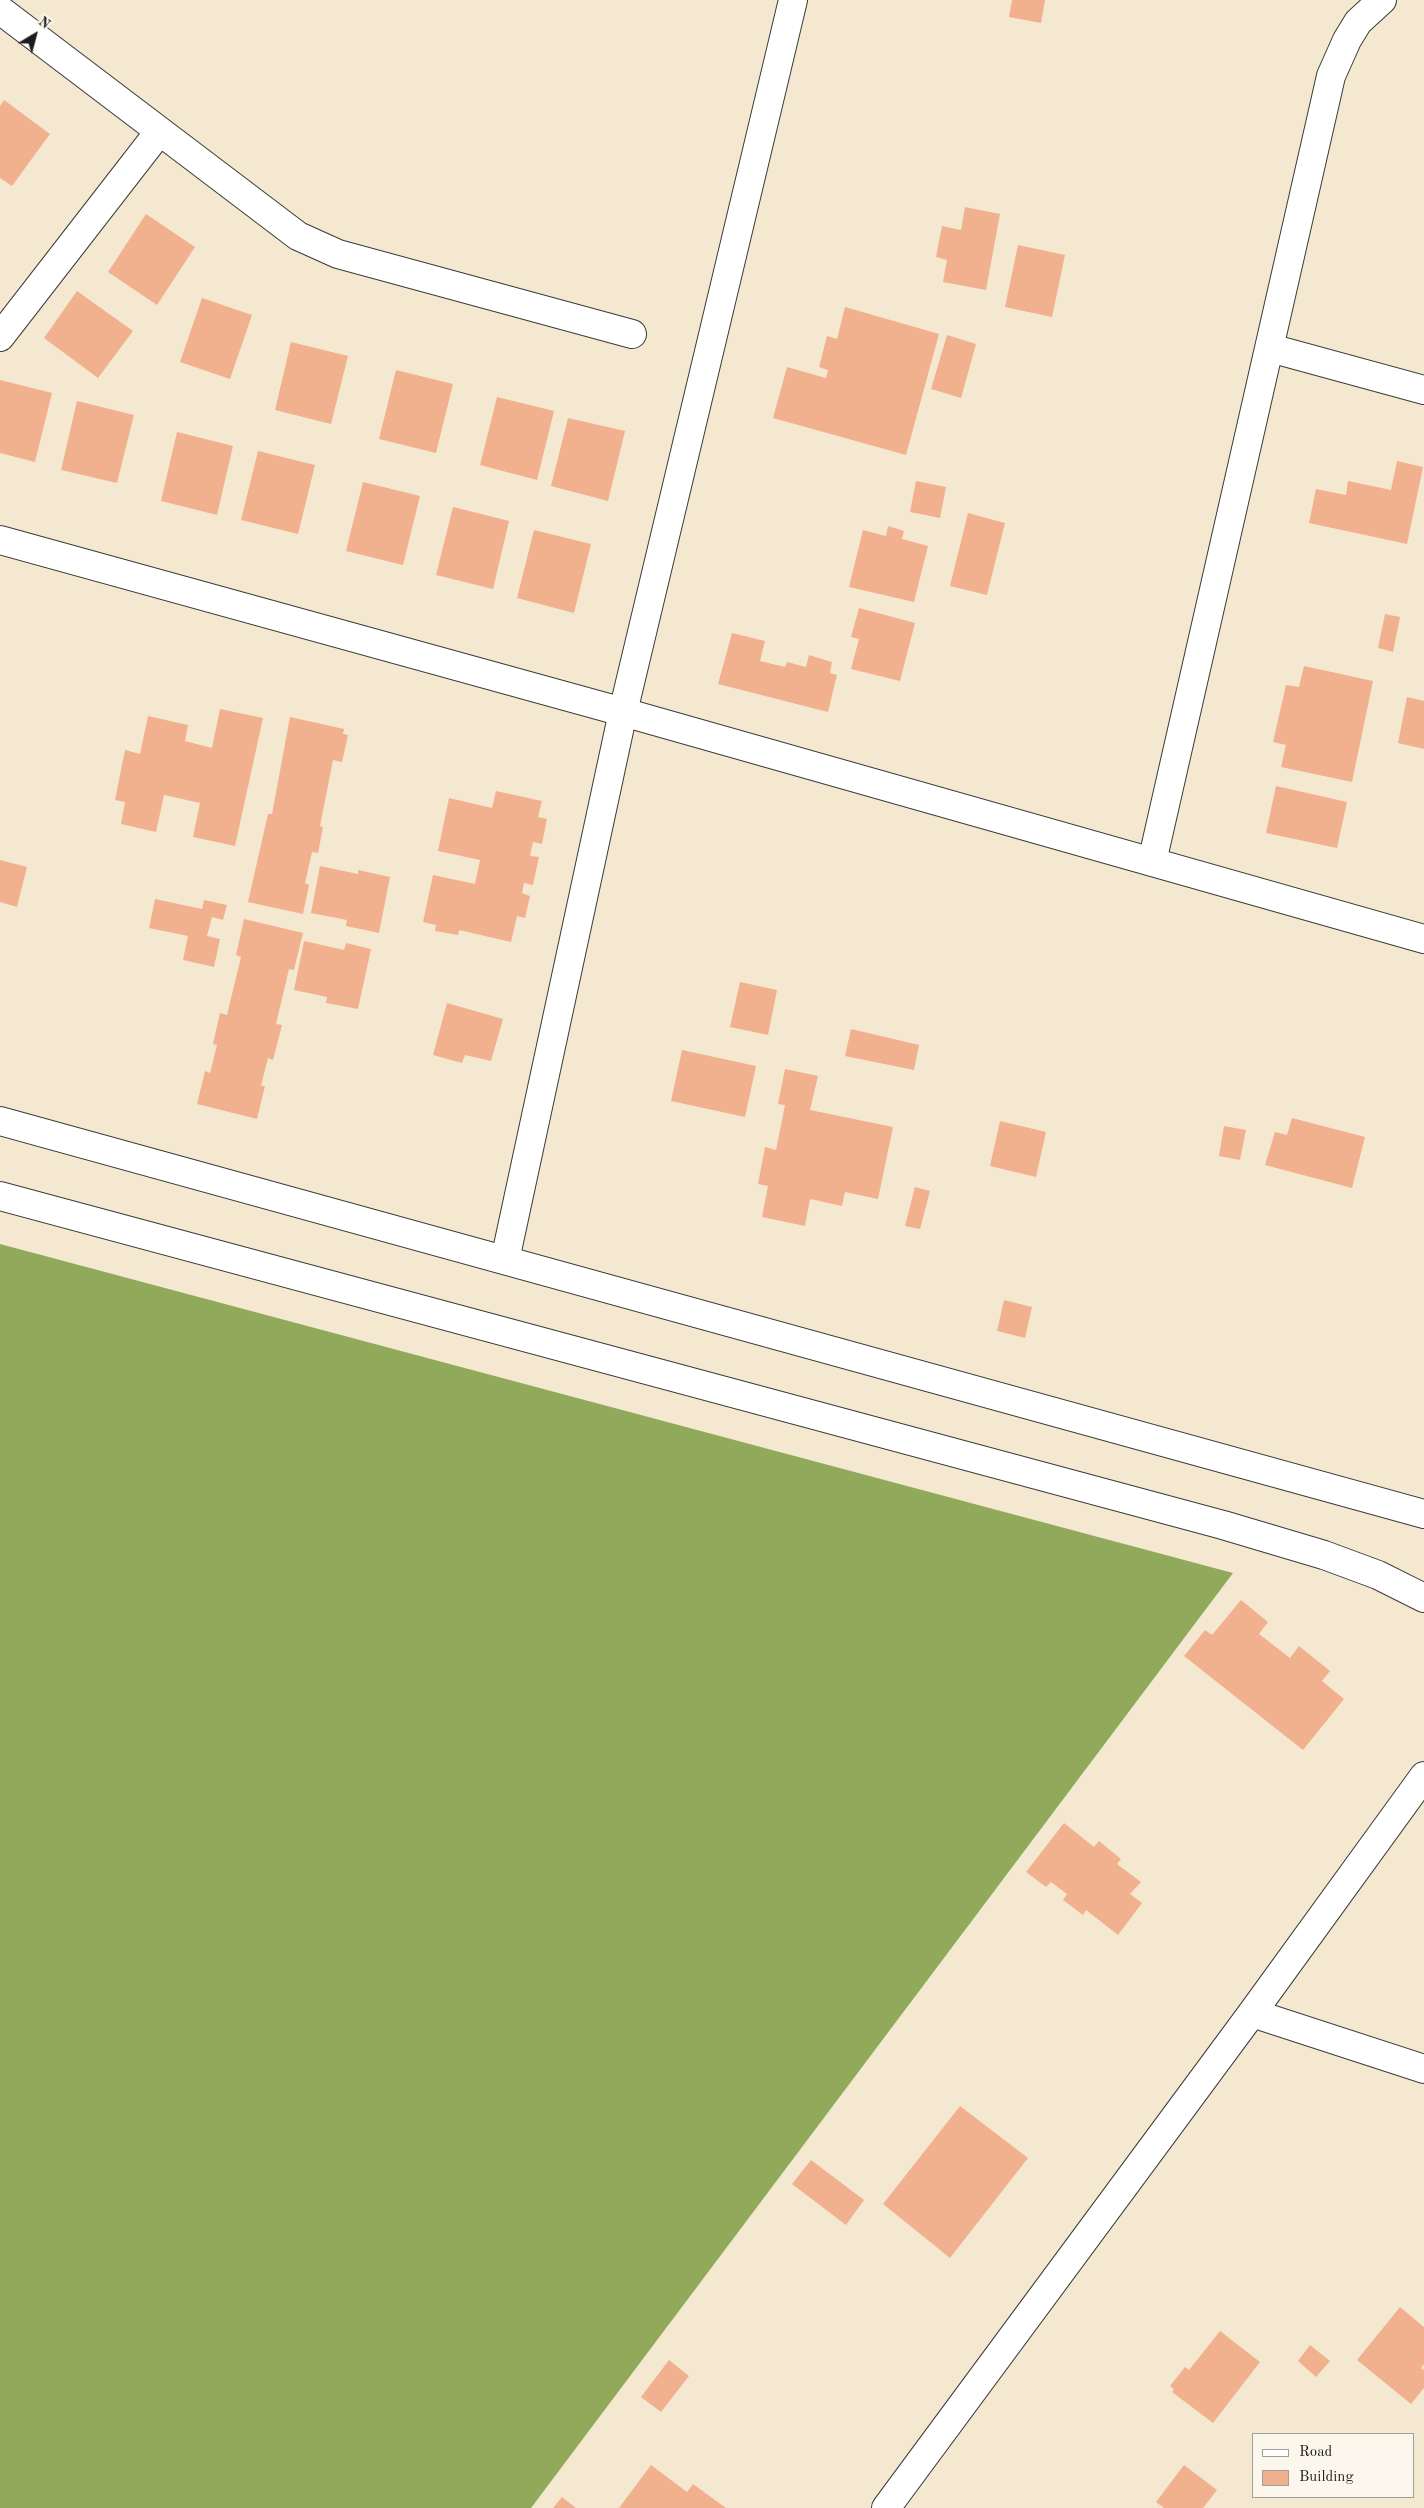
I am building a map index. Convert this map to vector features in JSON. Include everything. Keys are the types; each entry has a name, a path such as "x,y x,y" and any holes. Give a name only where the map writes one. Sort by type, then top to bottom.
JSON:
{"street":[{"path":"505,1260 623,712 793,0"},
{"path":"1152,862 1332,76 1347,40 1358,22 1382,0"},
{"path":"0,10 298,236 338,254 632,334"},
{"path":"0,337 159,132"},
{"path":"1270,348 1424,390"},
{"path":"0,540 623,712 1424,939"},
{"path":"0,1121 1424,1514"},
{"path":"0,1196 1223,1524 1369,1572 1424,1598"},
{"path":"886,2508 1252,2013 1424,1776"},
{"path":"1252,2013 1424,2069"}],"green space":[{"path":"0,1244 1233,1573 531,2508 0,2508"}],"building":[{"path":"1012,0 1045,0 1041,23 1009,17"},
{"path":"4,100 50,134 12,186 0,178 0,106"},
{"path":"965,207 1000,214 986,290 943,282 947,260 936,257 942,226 961,230"},
{"path":"146,214 195,247 157,305 108,272"},
{"path":"1018,245 1065,255 1052,317 1005,307"},
{"path":"77,291 133,331 98,378 44,338"},
{"path":"202,298 252,315 230,379 180,362"},
{"path":"845,307 939,334 906,455 773,418 787,367 826,378 828,370 819,367 827,336 837,339"},
{"path":"947,335 976,344 961,398 931,389"},
{"path":"291,342 348,356 331,424 275,410"},
{"path":"396,370 453,384 436,453 379,439"},
{"path":"0,380 52,393 35,462 0,453"},
{"path":"497,397 554,411 537,480 480,465"},
{"path":"77,401 134,415 117,483 61,470"},
{"path":"568,418 625,431 608,501 551,486"},
{"path":"177,432 233,446 217,515 161,501"},
{"path":"258,451 315,465 298,534 241,520"},
{"path":"1397,461 1423,467 1407,544 1309,523 1316,489 1346,495 1348,481 1391,490"},
{"path":"916,481 946,487 940,518 910,512"},
{"path":"363,482 420,496 403,565 346,551"},
{"path":"453,507 509,521 493,589 436,575"},
{"path":"968,513 1005,523 987,595 950,586"},
{"path":"888,526 904,531 902,539 928,546 914,602 849,587 863,530 886,536"},
{"path":"534,530 591,544 574,613 517,598"},
{"path":"859,608 915,623 900,681 851,669 859,639 851,637"},
{"path":"1385,614 1400,617 1393,652 1378,648"},
{"path":"732,633 765,641 760,661 785,667 787,662 806,667 809,655 832,662 830,673 837,675 828,712 718,684"},
{"path":"1304,666 1373,681 1352,782 1281,767 1286,745 1273,742 1286,685 1299,687"},
{"path":"1407,697 1424,701 1424,749 1398,743"},
{"path":"220,709 263,718 235,846 193,837 200,803 164,795 156,832 121,824 125,802 115,800 125,750 140,754 148,716 188,725 185,741 212,748"},
{"path":"290,717 344,729 343,734 348,735 342,762 333,760 320,826 323,827 318,853 312,852 305,883 309,885 303,914 248,902 268,814 272,814"},
{"path":"1276,786 1347,802 1337,848 1266,833"},
{"path":"496,791 542,801 538,817 547,819 542,844 533,842 530,856 539,857 533,885 524,883 522,893 530,896 525,918 517,916 511,942 459,930 458,935 435,931 436,925 423,922 433,875 475,884 480,860 438,851 449,798 492,808"},
{"path":"0,860 27,867 17,907 0,902"},
{"path":"320,866 358,874 358,870 390,877 379,933 346,926 347,920 311,913"},
{"path":"155,899 202,909 204,900 227,905 223,920 212,917 207,936 220,939 214,967 183,960 188,936 149,928"},
{"path":"244,919 303,933 294,970 289,969 276,1024 282,1025 273,1060 268,1058 261,1086 265,1086 257,1119 197,1104 205,1071 210,1073 217,1045 213,1044 220,1013 227,1015 241,957 236,955"},
{"path":"304,941 344,950 346,943 371,949 358,1009 326,1003 327,997 294,990"},
{"path":"740,982 777,990 768,1035 730,1027"},
{"path":"447,1003 503,1019 491,1061 465,1055 462,1063 433,1055"},
{"path":"851,1029 919,1045 914,1070 845,1056"},
{"path":"682,1050 756,1066 745,1117 671,1101"},
{"path":"785,1069 818,1076 810,1110 893,1127 878,1199 845,1192 842,1206 810,1199 805,1226 762,1217 768,1186 758,1184 765,1147 776,1150 785,1105 778,1104"},
{"path":"1292,1118 1365,1137 1352,1188 1265,1165 1275,1132 1287,1135"},
{"path":"1000,1121 1046,1132 1036,1177 990,1166"},
{"path":"1224,1126 1246,1130 1240,1160 1219,1156"},
{"path":"915,1187 930,1191 920,1229 905,1226"},
{"path":"1004,1300 1032,1307 1025,1338 997,1331"},
{"path":"1241,1600 1268,1622 1259,1634 1290,1658 1299,1646 1330,1671 1322,1681 1344,1699 1303,1750 1184,1656 1205,1630 1212,1635"},
{"path":"1064,1823 1094,1847 1099,1841 1121,1859 1117,1864 1141,1882 1130,1894 1142,1903 1118,1935 1086,1910 1083,1915 1063,1900 1067,1894 1051,1882 1046,1887 1026,1872"},
{"path":"960,2106 1028,2158 950,2258 883,2204"},
{"path":"811,2160 864,2200 846,2225 792,2184"},
{"path":"1400,2307 1424,2327 1424,2364 1421,2368 1424,2370 1424,2388 1411,2404 1357,2360"},
{"path":"1220,2331 1260,2362 1213,2423 1172,2392 1174,2389 1170,2386 1185,2367 1189,2370"},
{"path":"1310,2345 1330,2361 1316,2377 1298,2361"},
{"path":"669,2360 689,2376 661,2412 641,2397"},
{"path":"651,2465 687,2492 693,2484 726,2508 619,2508"},
{"path":"1184,2465 1217,2490 1203,2508 1164,2508 1156,2502"},
{"path":"562,2497 576,2508 553,2508"}]}
